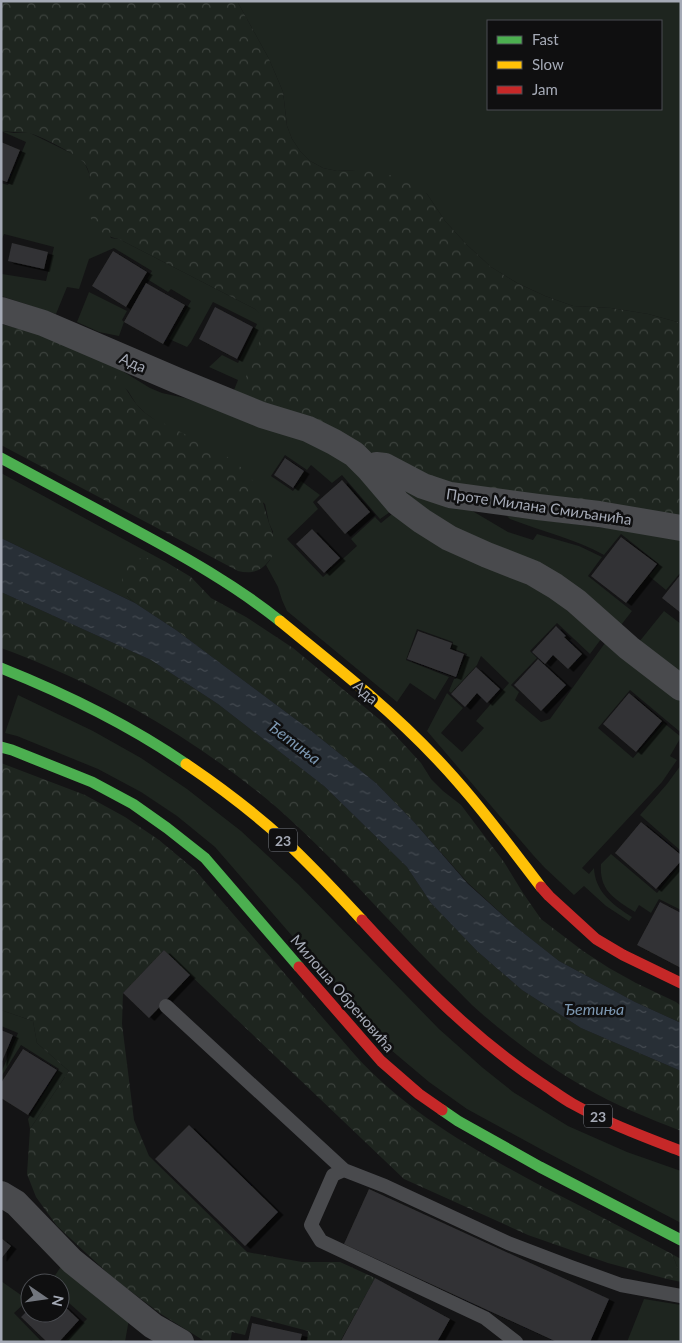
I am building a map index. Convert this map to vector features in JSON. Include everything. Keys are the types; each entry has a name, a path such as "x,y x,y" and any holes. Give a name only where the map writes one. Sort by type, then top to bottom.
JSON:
{"street":[{"name":"Ада","path":"1,310 43,323 236,405 308,429 354,454 369,469"},
{"name":"Ада","path":"1,458 205,569 264,608 396,718 438,760 476,804 549,896 572,918 596,939 623,955 681,983"},
{"name":"Проте Милана Смиљанића","path":"369,469 376,465 385,466 423,486 450,495 538,508 599,514 681,528"},
{"path":"369,469 398,503 422,521 449,538 533,573 555,586 576,601 629,648 681,688"},
{"name":"23","path":"1,668 55,689 93,707 149,739 214,783 271,828 314,870 421,983 470,1030 521,1070 570,1103 625,1130 681,1152"},
{"name":"Милоша Обреновића","path":"1,747 92,782 133,804 205,858 362,1041 381,1061 419,1094 458,1121 681,1240"},
{"path":"1,1194 16,1203 72,1261 153,1326 181,1342"}],"lane":[{"path":"166,1006 344,1170 385,1186 508,1242 571,1267 621,1284 681,1296"},
{"path":"344,1170 333,1175 311,1225 321,1241 485,1318 516,1342"}],"green space":[{"path":"1,1 237,1 269,59 283,92 287,126 292,139 310,161 323,168 337,171 375,171 411,183 427,194 445,221 491,267 517,283 545,296 573,306 611,308 648,314 681,323 681,520 470,491 370,454 244,395 242,387 263,332 262,319 255,309 99,230 91,220 89,213 90,177 82,160 33,134 1,131"},
{"path":"237,1 681,1 681,323 648,314 611,308 573,306 517,283 491,267 467,245 445,221 427,194 356,170 337,171 323,168 310,161 292,139 287,126 283,92 269,59"},
{"path":"1,131 30,133 79,157 89,173 91,184 89,195 111,238 119,239 259,312 264,329 244,395 234,390 238,380 209,367 222,355 238,363 257,324 213,302 187,347 169,339 191,301 171,289 168,292 147,279 152,271 114,248 89,259 79,289 67,287 56,314 1,296 2,274 46,281 54,247 4,234 1,241 1,183 8,185 26,142"},
{"path":"89,292 127,311 122,320 124,322 119,336 99,332 77,322"},
{"path":"1,324 40,335 84,351 117,377 139,407 150,417 213,448 238,464 257,487 268,518 274,543 274,553 268,562 262,568 255,571 238,571 1,445"},
{"path":"83,351 119,369 150,388 162,393 185,398 299,439 327,451 350,466 390,512 380,519 342,475 332,483 311,465 307,470 285,455 271,476 293,491 301,481 320,495 313,502 318,509 287,539 323,577 357,546 351,539 375,517 381,523 392,514 551,597 601,639 590,654 557,623 530,651 537,658 511,685 519,692 515,700 541,722 550,719 605,643 681,702 681,729 679,731 630,690 598,728 633,758 664,723 681,737 670,756 677,760 662,782 582,868 589,874 594,868 595,877 601,891 612,903 632,917 629,921 606,906 584,886 574,895 545,868 427,731 447,693 463,708 441,733 462,752 484,728 476,721 509,683 481,656 477,665 451,693 449,691 467,654 452,648 453,642 417,629 406,660 449,677 435,700 410,683 397,702 287,611 278,587 266,565 270,560 273,532 265,504 168,426 156,421 145,413 136,404 128,391"},
{"path":"1,473 166,562 127,596 135,603 1,538"},
{"path":"400,488 469,509 508,532 533,540 537,534 579,546 602,557 588,576 632,611 621,625 443,523"},
{"path":"507,516 681,537 681,572 666,590 649,576 659,564 621,534 604,555 570,540 510,519"},
{"path":"156,558 166,562 191,577 211,598 246,617 293,648 385,724 421,763 431,779 461,805 504,862 541,919 609,968 676,1002 681,1006 681,1022 635,1002 559,961 516,927 468,883 414,822 376,783 314,733 176,630 135,603 127,596 122,577 125,564 134,559"},
{"path":"1,592 151,660 218,704 324,786 407,867 431,903 477,951 522,990 581,1028 681,1071 681,1131 596,1094 531,1053 505,1033 468,1001 298,827 275,806 221,764 136,709 75,679 1,648"},
{"path":"664,611 681,624 681,675 639,642"},
{"path":"18,695 93,731 141,758 187,789 241,831 298,884 439,1029 513,1092 568,1126 627,1152 681,1171 681,1223 467,1109 429,1082 391,1050 215,847 177,816 141,792 98,769 17,736 5,733"},
{"path":"1,763 85,795 125,817 159,840 195,870 355,1055 398,1096 421,1114 495,1161 672,1254 679,1276 667,1279 608,1263 528,1235 404,1179 164,950 123,993 122,1024 134,1120 149,1156 247,1252 302,1262 340,1262 375,1278 341,1340 343,1342 307,1342 308,1331 251,1316 245,1335 232,1332 230,1342 206,1342 161,1314 113,1278 57,1226 36,1197 27,1174 30,1129 69,1071 37,1043 33,1021 1,1010"},
{"path":"681,765 681,851 640,815"},
{"path":"611,854 657,893 681,864 681,910 659,899 651,913 639,905 635,912 615,898 606,888 601,873 601,864"},
{"path":"1,1010 33,1021 37,1043 69,1071 30,1129 28,1119 59,1069 21,1045 1,1077 18,1033 1,1026"},
{"path":"672,1254 681,1259 681,1282 667,1279 677,1276 678,1269"},
{"path":"62,1265 129,1319 125,1342 113,1342 112,1340 64,1342 87,1319 70,1304 70,1273 57,1273"},
{"path":"1,1281 20,1294 20,1307 14,1313 20,1319 20,1323 24,1323 42,1342 1,1342"},
{"path":"644,1299 681,1305 681,1342 627,1342"}],"water":[{"name":"Ђетиња","path":"1,538 135,603 176,630 314,733 376,783 414,822 468,884 516,927 559,961 635,1002 681,1023 681,1071 581,1028 522,990 477,951 431,903 407,867 324,786 218,704 151,660 1,592"}],"building":[{"path":"1,142 20,150 7,182 1,180"},
{"path":"12,243 48,252 44,269 8,261"},
{"path":"113,251 147,272 126,307 92,286"},
{"path":"146,283 185,305 163,344 124,322"},
{"path":"215,307 253,327 237,359 199,339"},
{"path":"285,458 304,471 293,488 274,475"},
{"path":"342,480 370,512 345,534 317,502"},
{"path":"312,529 340,558 324,573 296,544"},
{"path":"621,537 657,564 626,603 591,576"},
{"path":"681,574 681,613 662,598"},
{"path":"556,626 566,636 564,637 582,654 568,669 553,655 545,664 532,652"},
{"path":"418,631 452,643 450,649 464,654 456,677 407,659"},
{"path":"538,659 566,685 541,711 514,685"},
{"path":"476,667 500,689 487,703 477,693 465,707 451,694"},
{"path":"629,693 662,721 636,752 603,724"},
{"path":"641,822 681,855 681,861 656,889 615,853"},
{"path":"660,902 681,913 681,968 637,945"},
{"path":"164,950 190,975 149,1018 123,993"},
{"path":"1,1030 13,1035 1,1064"},
{"path":"23,1049 57,1070 28,1115 1,1098 1,1083"},
{"path":"189,1125 278,1212 245,1246 155,1159"},
{"path":"369,1189 609,1299 590,1342 557,1342 344,1244"},
{"path":"1,1238 11,1246 1,1259"},
{"path":"375,1278 450,1319 437,1342 341,1341"},
{"path":"70,1311 79,1320 59,1342 47,1342 27,1323 70,1323"},
{"path":"252,1323 302,1334 300,1342 248,1342"}],"traffic: fast":[{"path":"1,458 191,561 245,595 280,621"},
{"path":"1,668 49,688 96,711 142,736 186,764"},
{"path":"1,747 92,782 133,804 167,828 205,858 299,967"},
{"path":"442,1110 540,1167 681,1240"}],"traffic: slow":[{"path":"280,621 361,687 419,740 478,806 541,887"},
{"path":"186,764 236,800 284,840 362,920"}],"traffic: jam":[{"path":"541,887 596,939 623,955 681,983"},
{"path":"362,920 447,1007 516,1066 586,1111 681,1151"},
{"path":"299,967 381,1061 419,1094 442,1110"}]}
